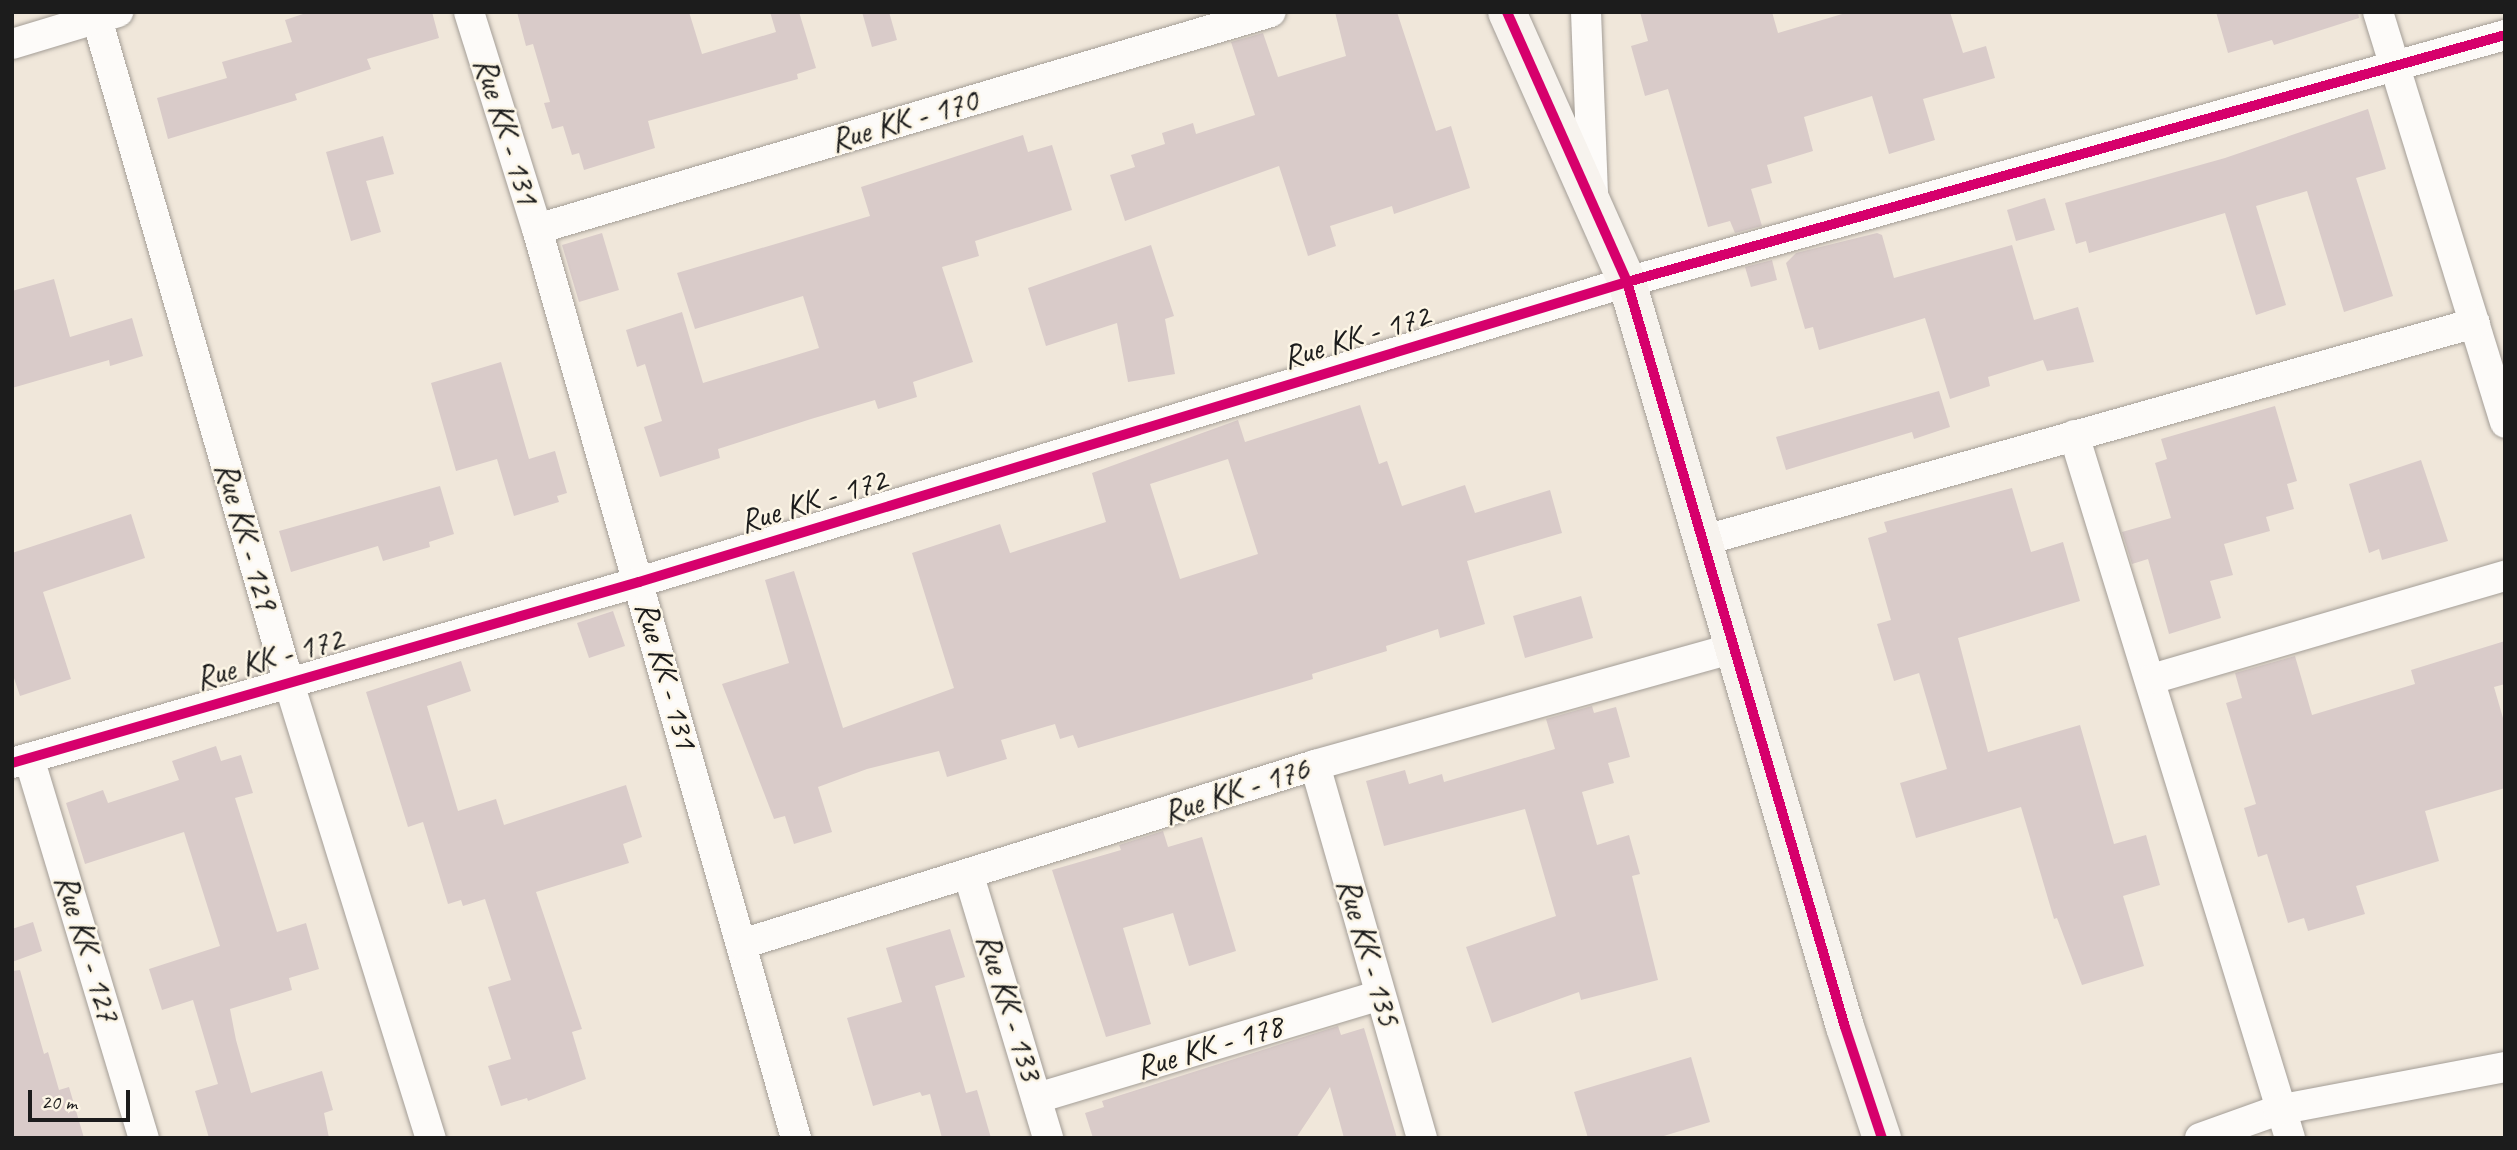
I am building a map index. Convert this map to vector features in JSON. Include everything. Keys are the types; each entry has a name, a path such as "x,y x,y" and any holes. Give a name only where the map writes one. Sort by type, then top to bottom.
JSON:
{"street":[{"name":"Rue KK - 131","path":"469,12 537,229 796,1138"},
{"name":"Rue KK - 170","path":"537,229 1270,12"},
{"path":"1507,12 1628,282 1702,541 1882,1138"},
{"path":"1586,12 1593,205"},
{"path":"2378,12 2505,423"},
{"path":"12,44 103,14"},
{"name":"Rue KK - 129","path":"103,14 288,680 431,1138"},
{"name":"Rue KK - 172","path":"21,760 288,680 639,582 1628,282 2395,69 2505,35"},
{"path":"1702,541 2475,323"},
{"path":"2074,435 2152,679 2278,1110 2290,1138"},
{"path":"2152,679 2505,576"},
{"name":"Rue KK - 176","path":"742,944 969,876 1315,765 1734,648"},
{"name":"Rue KK - 127","path":"21,760 144,1138"},
{"name":"Rue KK - 135","path":"1315,765 1422,1138"},
{"name":"Rue KK - 133","path":"969,876 1048,1138"},
{"name":"Rue KK - 178","path":"1037,1098 1380,995"},
{"path":"2200,1138 2278,1110 2505,1067"}],"building":[{"path":"309,12 432,12 439,38 367,59 371,69 295,94 297,100 168,139 157,98 227,78 222,62 292,42 285,20"},
{"path":"517,12 689,12 702,54 776,32 770,12 799,12 816,68 797,74 798,79 648,121 655,148 584,170 579,153 572,155 563,126 552,129 544,103 550,102 533,44 526,46"},
{"path":"862,12 889,12 897,40 872,47"},
{"path":"1335,12 1397,12 1436,131 1451,126 1470,188 1394,214 1392,206 1330,226 1336,246 1308,256 1279,166 1125,221 1110,175 1135,167 1131,155 1165,144 1162,133 1193,123 1196,134 1255,115 1231,42 1263,33 1278,77 1346,56"},
{"path":"1640,12 1772,12 1778,33 1849,12 1950,12 1963,53 1986,46 1995,78 1923,99 1935,140 1889,154 1872,96 1804,117 1813,151 1767,165 1772,183 1751,189 1762,226 1735,233 1730,221 1708,227 1668,89 1645,96 1631,46 1648,41"},
{"path":"2216,12 2358,12 2359,18 2274,45 2272,40 2228,53"},
{"path":"2368,109 2386,169 2356,178 2393,296 2344,312 2307,191 2256,206 2286,305 2256,315 2225,213 2089,253 2086,241 2076,244 2065,203 2225,158"},
{"path":"1023,135 1028,152 1052,145 1072,210 975,241 979,256 942,267 973,362 913,382 917,397 878,409 875,400 811,419 718,449 720,458 660,477 644,427 662,421 645,364 637,367 626,330 682,312 703,383 819,348 803,296 695,329 677,273 870,216 861,187"},
{"path":"383,136 394,174 366,181 381,232 351,241 326,152"},
{"path":"2045,198 2055,230 2016,241 2007,210"},
{"path":"602,233 619,290 579,302 562,245"},
{"path":"1877,233 1882,235 1894,278 2012,245 2034,320 2078,307 2094,362 2047,371 2043,360 1988,377 1990,386 1950,399 1925,318 1819,350 1813,327 1805,329 1786,263 1796,253"},
{"path":"1151,245 1174,316 1165,319 1175,374 1128,382 1117,323 1046,346 1028,288"},
{"path":"1772,260 1777,280 1751,287 1745,267"},
{"path":"54,279 70,337 132,318 143,356 110,366 109,360 12,388 12,291"},
{"path":"501,362 529,459 555,451 567,493 557,496 559,502 514,516 497,459 456,471 431,383"},
{"path":"1939,391 1950,427 1914,439 1912,432 1786,470 1776,437"},
{"path":"1360,405 1379,464 1387,461 1402,506 1465,485 1475,513 1550,490 1562,533 1467,561 1485,624 1440,638 1438,629 1386,646 1387,651 1312,674 1313,679 1078,748 1073,735 1060,739 1055,724 1001,740 1007,759 947,777 939,751 867,769 818,787 832,832 794,844 785,816 774,819 722,684 789,663 765,580 794,571 843,728 954,688 912,553 1000,524 1010,553 1106,522 1092,473 1238,420 1245,442","holes":["1228,459 1258,554 1180,579 1150,484"]},
{"path":"2275,406 2297,481 2287,484 2294,509 2266,517 2270,531 2224,544 2233,575 2210,581 2221,618 2169,634 2148,559 2132,564 2122,532 2171,518 2155,463 2167,459 2161,439"},
{"path":"2421,460 2448,541 2382,560 2379,549 2369,553 2349,484"},
{"path":"440,486 454,534 429,542 430,547 383,561 378,546 291,572 279,531"},
{"path":"2012,488 2031,552 2063,542 2080,601 1958,638 1988,752 2080,725 2114,844 2146,835 2160,885 2123,896 2144,966 2082,985 2057,918 2054,919 2021,807 1916,838 1900,783 1947,769 1919,673 1894,681 1877,624 1891,620 1868,538 1887,532 1884,522"},
{"path":"131,514 145,558 43,592 71,679 20,696 12,672 12,553"},
{"path":"1581,596 1593,638 1525,658 1513,616"},
{"path":"613,611 625,646 589,658 577,623"},
{"path":"2505,641 2505,684 2494,687 2505,725 2505,788 2425,811 2439,861 2356,886 2365,914 2308,931 2304,918 2288,923 2267,854 2258,857 2244,808 2256,804 2226,703 2242,698 2235,673 2295,656 2312,715 2415,684 2411,670"},
{"path":"461,661 471,691 427,706 458,811 496,799 504,825 626,785 642,837 623,844 629,863 536,892 582,1029 572,1032 586,1079 528,1101 527,1098 501,1106 488,1066 511,1059 488,987 511,980 485,899 463,906 461,900 448,904 423,822 408,827 366,692"},
{"path":"1592,706 1594,713 1616,707 1630,757 1608,763 1614,783 1582,792 1597,845 1629,835 1640,874 1632,876 1658,980 1581,1000 1579,992 1492,1023 1466,947 1556,916 1525,809 1384,846 1366,781 1405,770 1409,784 1442,774 1444,782 1555,749 1546,719"},
{"path":"216,746 221,761 241,755 253,793 235,798 277,932 306,923 319,969 289,978 292,990 230,1009 251,1093 322,1071 333,1110 324,1113 329,1138 209,1138 195,1091 218,1084 193,1000 162,1010 149,969 220,946 184,832 85,864 66,803 103,790 108,803 179,780 172,761"},
{"path":"1163,831 1168,847 1202,837 1236,951 1189,966 1173,913 1123,928 1151,1024 1106,1037 1052,870 1121,850 1119,845"},
{"path":"33,922 42,951 12,962 12,929"},
{"path":"950,929 965,977 935,986 966,1093 977,1090 991,1138 942,1138 930,1094 922,1096 920,1092 873,1106 847,1018 902,1002 886,948"},
{"path":"20,970 44,1054 48,1052 59,1090 69,1087 84,1138 12,1138 12,971"},
{"path":"1338,1026 1341,1035 1364,1028 1397,1138 1344,1138 1330,1087 1296,1138 1093,1138 1085,1113 1104,1107 1102,1101"},
{"path":"1691,1057 1710,1122 1657,1138 1588,1138 1574,1092"}],"cycle path":[{"path":"1507,12 1627,282 1845,1027 1882,1138"},
{"path":"12,763 639,582 1627,282 2505,35"}]}
